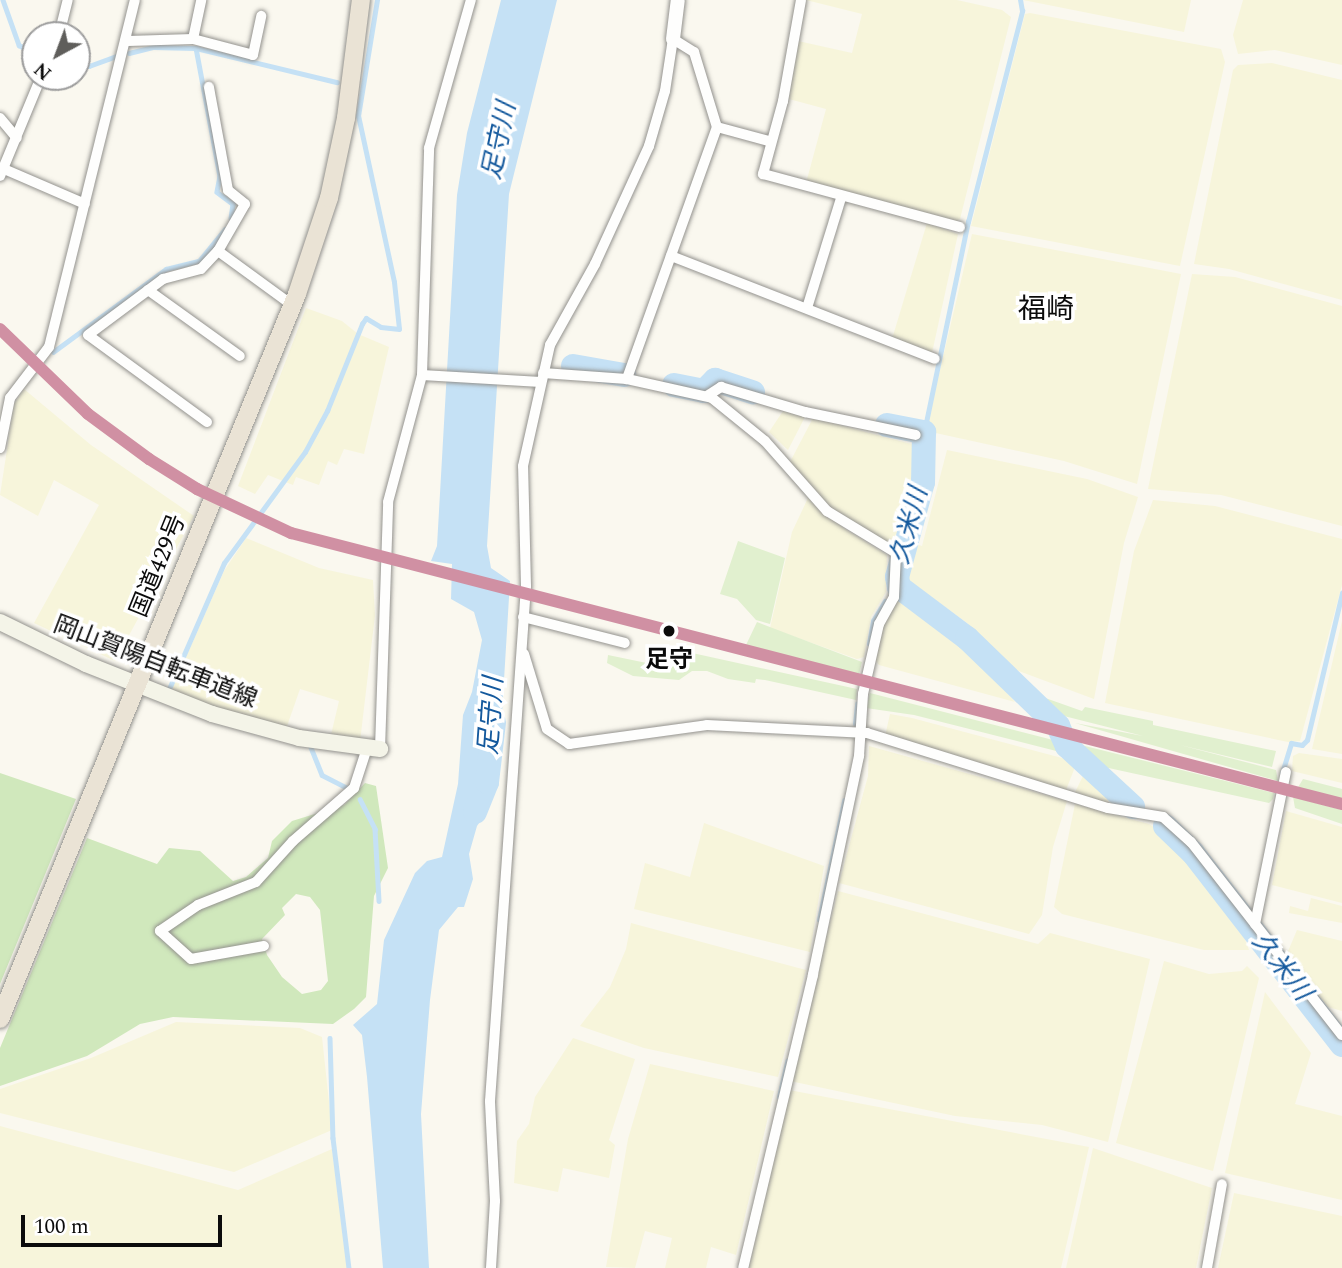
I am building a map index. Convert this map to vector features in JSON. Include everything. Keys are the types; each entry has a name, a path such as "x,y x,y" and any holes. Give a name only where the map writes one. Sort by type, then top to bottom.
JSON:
{"highway":[{"name":"国道429号","path":"0,1019 292,305 330,198 346,118 361,0"}],"main road":[{"name":"岡山賀陽自転車道線","path":"0,622 137,685 245,724 373,749"}],"street":[{"path":"63,21 68,0"},
{"path":"0,447 10,398 49,347 128,41 135,0"},
{"path":"193,39 201,0"},
{"path":"264,946 191,959 160,931 198,905 256,882 293,841 354,788 373,749 388,502 425,375 429,148 471,0"},
{"path":"491,1268 495,1201 491,1101 522,648 523,466 555,330 595,264 649,145 665,91 678,0"},
{"path":"801,0 783,101 769,141 763,174 841,198 960,227"},
{"path":"128,41 193,39 253,55 261,16"},
{"path":"626,379 717,127 694,52 673,39"},
{"path":"207,422 88,335 163,279 201,269 219,251 245,204 228,190 209,87"},
{"path":"36,91 2,173 85,204"},
{"path":"0,118 18,138"},
{"path":"717,127 769,141"},
{"path":"807,308 841,198"},
{"path":"219,251 292,305"},
{"path":"671,256 807,308 819,317 935,359"},
{"path":"148,290 240,356"},
{"path":"425,375 527,381 542,377 626,379 707,396 765,441 827,511 897,553 894,597 878,624 861,704 860,733 813,975 743,1268"},
{"path":"707,396 722,387 804,412 916,435"},
{"path":"523,617 625,643"},
{"path":"522,648 547,729 569,744 707,725 860,733 1108,808 1163,817 1191,842 1342,1035"},
{"path":"1255,925 1286,772"},
{"path":"1207,1268 1222,1184"}],"shaded area":[{"path":"806,0 957,0 1002,10 1011,17 960,219 955,222 806,183 826,109 789,99 798,41 852,53 862,14"},
{"path":"1023,0 1191,0 1184,32"},
{"path":"1243,0 1342,0 1342,65 1275,50 1238,54 1233,35"},
{"path":"1025,14 1221,49 1225,62 1180,266 971,226"},
{"path":"1272,63 1342,80 1342,300 1229,269 1194,264 1233,70 1238,65"},
{"path":"927,223 958,234 932,353 892,339"},
{"path":"972,234 1181,274 1137,484 1064,461 931,432 927,425"},
{"path":"1192,274 1235,277 1342,306 1342,526 1221,495 1148,489"},
{"path":"306,308 342,321 358,334 389,347 364,454 344,449 337,465 328,461 319,485 296,477 293,485 268,475 255,494 238,486"},
{"path":"24,389 91,445 194,516 115,661 34,623 99,505 54,480 38,516 0,495 14,404"},
{"path":"783,411 805,417 788,450 769,432"},
{"path":"813,418 915,445 915,474 896,541 888,544 839,515 792,469 790,462"},
{"path":"947,450 1087,479 1138,497 1124,543 1094,699 1013,669 967,623 904,577 912,543 922,546"},
{"path":"808,498 845,529 887,555 886,592 871,617 864,657 857,659 770,628 792,532"},
{"path":"1153,500 1215,506 1342,539 1342,585 1300,741 1288,742 1105,703 1134,551"},
{"path":"246,538 319,568 373,580 375,615 360,742 330,739 339,701 300,689 286,729 247,721 171,691 224,571"},
{"path":"900,591 964,642 1015,702 879,665 875,660 880,632"},
{"path":"1342,621 1342,754 1312,749"},
{"path":"890,714 1077,762 1066,790 885,736"},
{"path":"869,746 1067,801 1053,847 1042,915 1029,934 839,883 868,776"},
{"path":"1299,753 1342,759 1342,783 1292,771 1293,756"},
{"path":"1087,768 1110,798 1107,803 1074,794"},
{"path":"1075,804 1149,824 1175,841 1239,924 1249,950 1204,950 1062,914 1054,907"},
{"path":"1286,811 1342,827 1342,903 1272,885"},
{"path":"704,823 824,866 810,952 634,909 645,863 690,877"},
{"path":"838,891 1038,944 1050,933 1150,959 1108,1142 1042,1125 955,1116 790,1081"},
{"path":"1311,898 1342,906 1342,923 1289,913 1290,906 1308,911"},
{"path":"631,923 806,970 778,1077 644,1048 580,1026 610,987 626,949"},
{"path":"1297,930 1342,941 1342,1011 1328,1007 1286,956"},
{"path":"1164,961 1209,974 1242,971 1247,966 1259,978 1213,1171 1116,1143"},
{"path":"1265,992 1311,1053 1295,1104 1342,1116 1342,1200 1225,1173"},
{"path":"176,1022 300,1028 322,1037 332,1130 234,1172 0,1113 0,1089 91,1058"},
{"path":"573,1038 635,1059 609,1140 615,1145 609,1178 563,1168 558,1192 514,1183 517,1141 529,1124 535,1097"},
{"path":"650,1064 774,1091 736,1255 711,1247 706,1268 665,1268 672,1238 645,1231 635,1268 606,1267 628,1139"},
{"path":"789,1090 1089,1147 1061,1268 749,1268"},
{"path":"0,1126 238,1190 332,1149 347,1268 0,1268"},
{"path":"1093,1148 1212,1188 1196,1268 1066,1268"},
{"path":"1234,1193 1342,1216 1342,1268 1218,1268"}],"green space":[{"path":"738,541 785,558 770,624 756,620 737,599 720,594"},
{"path":"757,622 862,662 859,674 746,645"},
{"path":"674,649 857,689 856,700 765,680 756,679 755,683 728,679 707,671 692,671 679,680 633,676 607,663 608,655 666,667"},
{"path":"870,693 1057,741 1068,754 914,715 866,708"},
{"path":"1034,694 1082,711 1085,707 1153,721 1153,725 1276,751 1272,767 1180,745 1276,770 1278,781 1075,723 1143,736 1056,714"},
{"path":"1073,743 1274,793 1273,799 1269,803 1104,767"},
{"path":"0,773 76,799 0,984"},
{"path":"1303,779 1342,789 1342,800 1297,789"},
{"path":"365,783 376,786 388,868 374,896 366,997 354,1009 333,1024 173,1017 140,1024 87,1056 0,1086 0,1048 87,838 157,864 169,848 200,851 233,881 246,877 268,858 272,841 292,821 344,805","holes":["296,894 310,897 320,910 328,981 321,990 302,994 282,977 267,955 262,939 285,915 282,908"]},
{"path":"1293,797 1342,810 1342,824 1295,808"}],"water":[{"path":"501,0 557,0 509,194 487,546 491,568 510,581 500,746 497,756 484,754 488,810 477,826 469,854 473,879 464,907 458,907 439,930 430,1000 421,1114 429,1268 383,1268 362,1035 353,1025 377,1004 384,940 415,873 427,861 442,857 458,784 463,715 472,692 482,640 474,612 451,599 452,564 431,561 437,546 457,195 467,133"}],"waterway":[{"path":"3,0 21,46"},
{"path":"169,689 224,563 305,452 327,411 362,324 366,318 381,327 399,329 394,282 358,116 377,0"},
{"path":"924,432 968,222 1022,11 1020,0"},
{"path":"129,53 153,47 196,48 337,82"},
{"path":"196,48 220,176 217,192 233,204 231,218"},
{"path":"91,65 119,55"},
{"path":"53,352 166,269 199,261 225,229"},
{"name":"久米川","path":"573,366 624,375"},
{"name":"久米川","path":"674,385 704,391 715,380 753,392"},
{"name":"久米川","path":"887,425 924,432 923,482 897,577 899,587 967,638 1058,726 1067,746 1133,807"},
{"path":"1282,773 1291,743 1302,745 1307,740 1342,593"},
{"path":"869,644 873,621 885,601"},
{"path":"855,724 857,704"},
{"name":"足守川","path":"475,812 487,782 494,722"},
{"path":"310,745 322,775 348,788"},
{"path":"360,799 375,829 379,901"},
{"path":"819,920 844,801"},
{"name":"久米川","path":"1165,826 1193,853 1342,1045"},
{"path":"330,1038 333,1138 349,1268"},
{"path":"779,1097 787,1061"}],"transit line":[{"path":"0,329 88,414 149,459 197,489 291,533 1342,804"}],"place":[{"name":"足守","path":"669,631"}],"district":[{"name":"福崎","path":"1046,310"}]}
